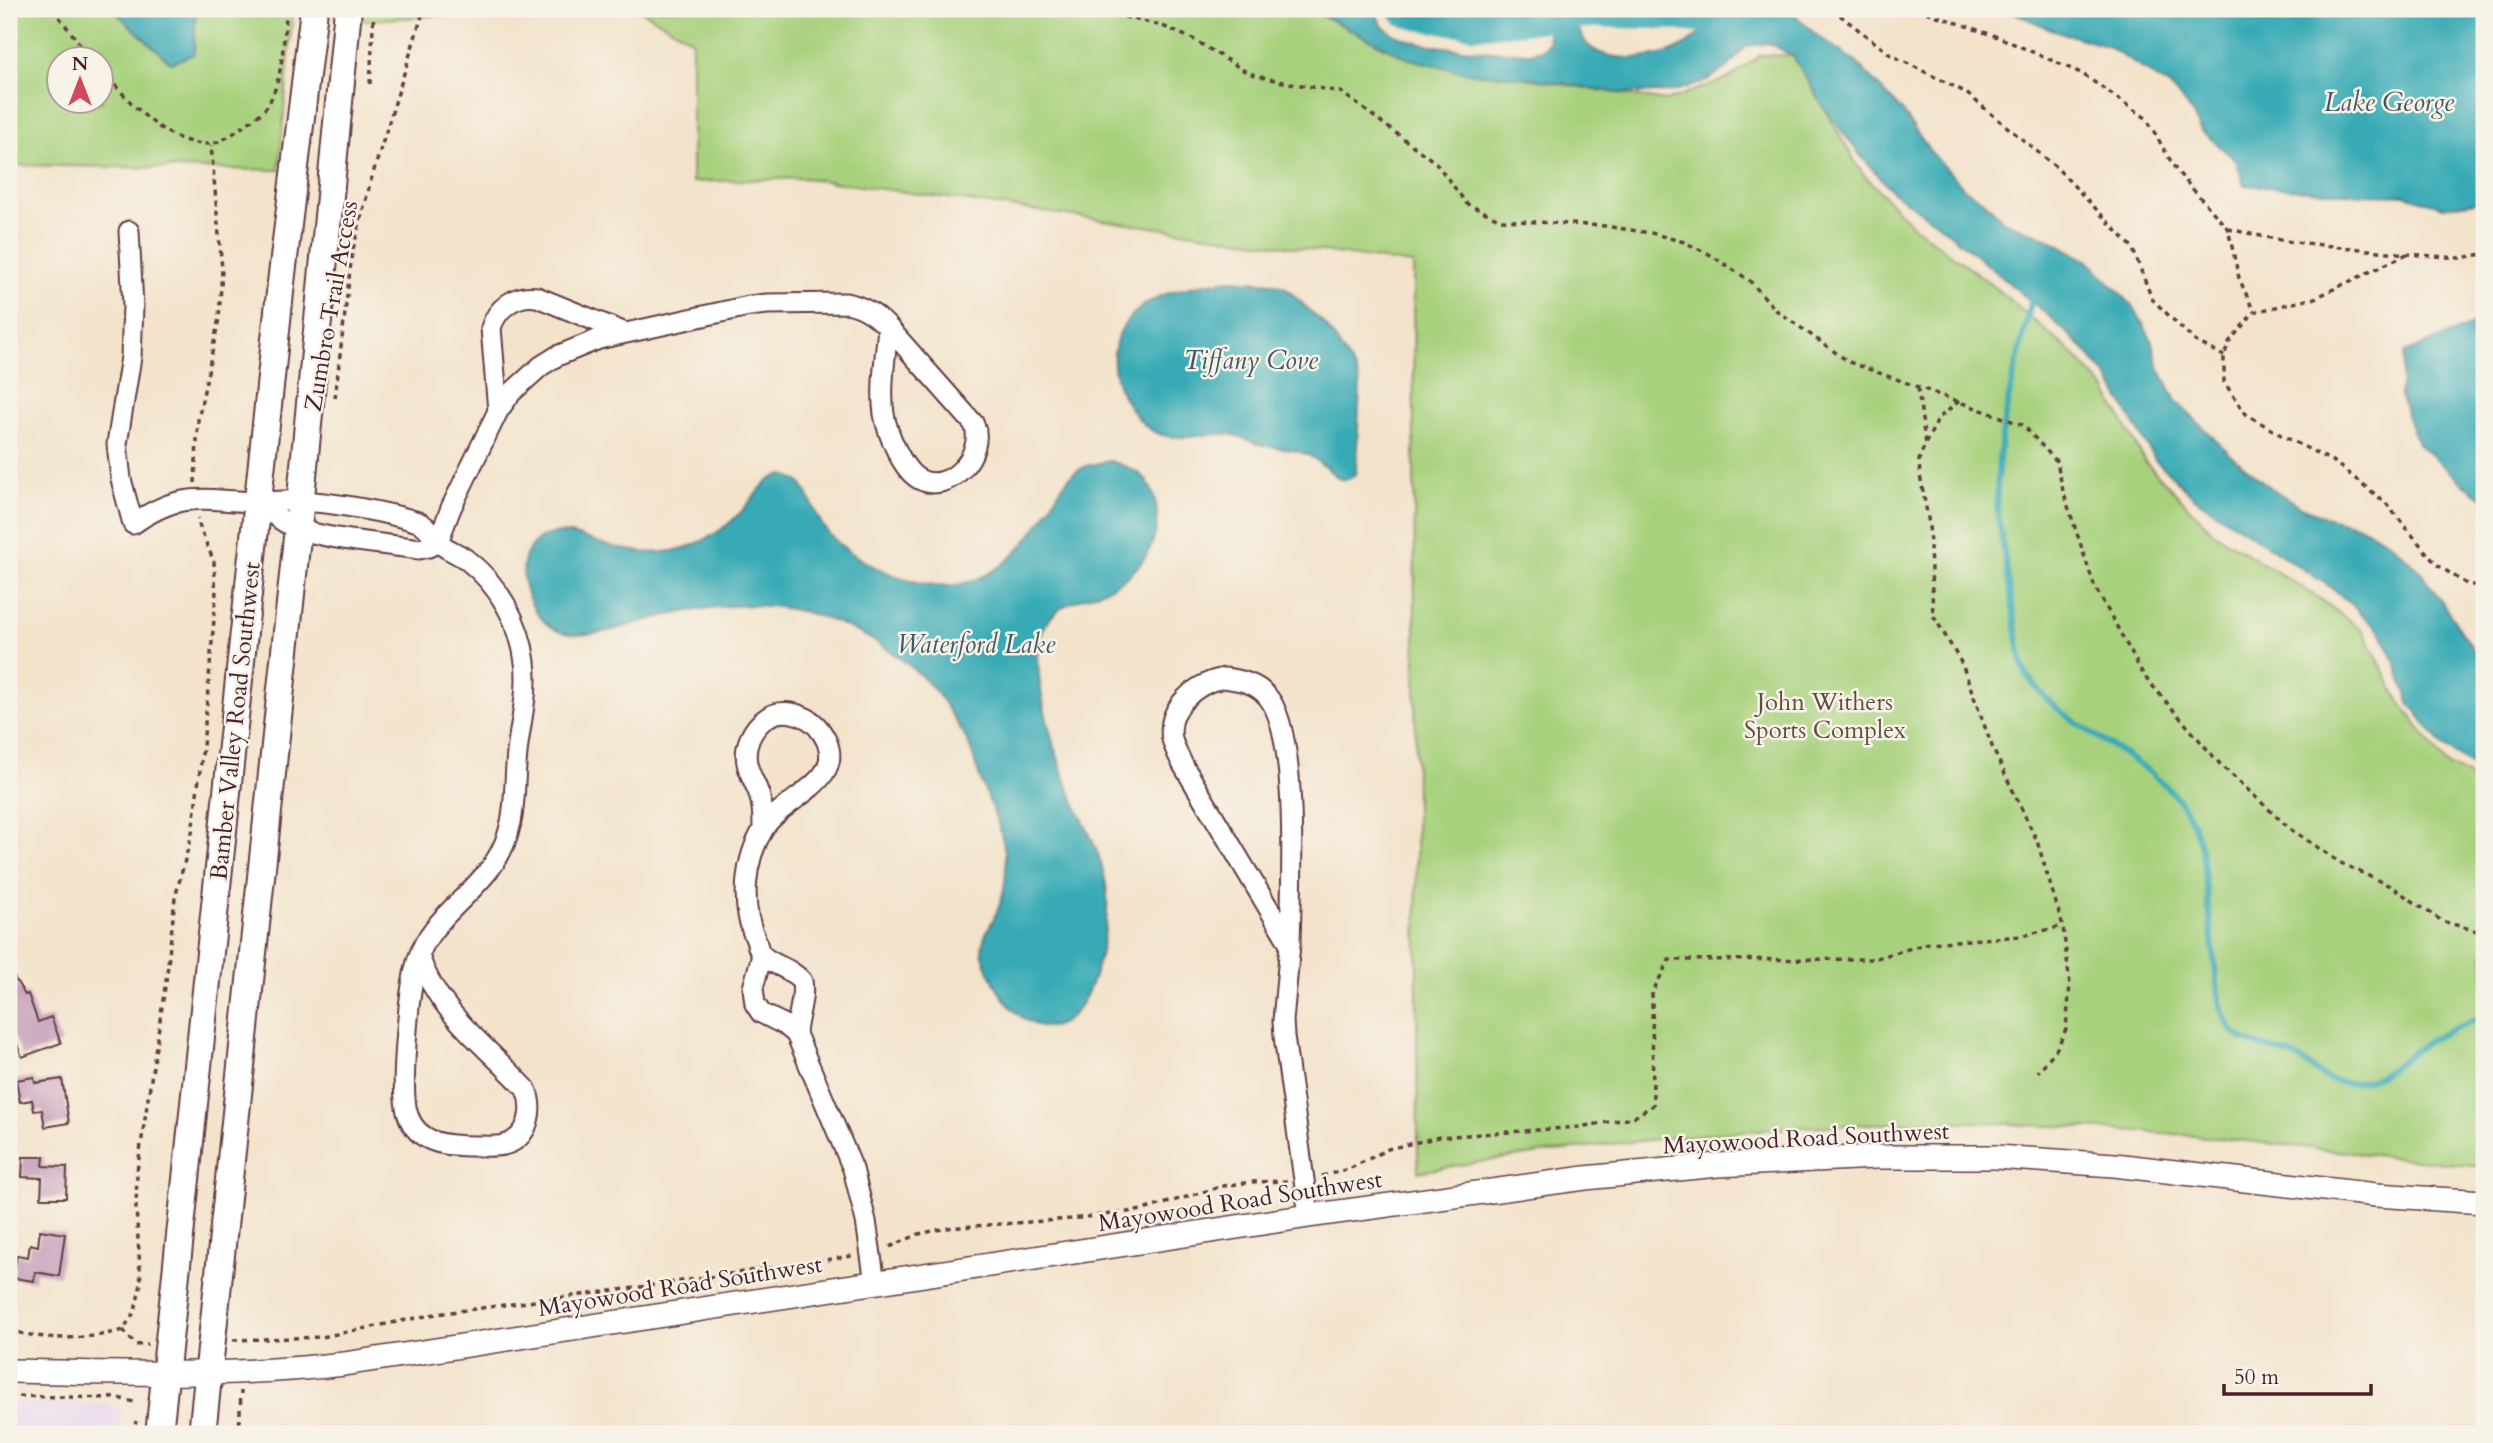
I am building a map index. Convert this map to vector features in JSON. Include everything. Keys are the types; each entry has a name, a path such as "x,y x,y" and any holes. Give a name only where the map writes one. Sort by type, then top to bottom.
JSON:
{"main road":[{"name":"Bamber Valley Road Southwest","path":"159,1434 258,502 314,9"},
{"name":"Bamber Valley Road Southwest","path":"202,1434 298,528 348,9"}],"street":[{"path":"130,231 133,332 117,444 121,480 134,524 164,505 195,499 300,501 391,515 421,523 428,527 438,542 461,555 491,583 505,604 521,642 526,691 517,749 515,810 506,842 484,878 429,935 419,956 412,983 404,1101 412,1124 430,1140 451,1146 495,1146 513,1141 530,1116 526,1088 460,1023 441,999 424,971 419,956"},
{"path":"498,411 491,328 494,317 509,303 527,295 537,297 623,332"},
{"path":"258,502 279,519 298,528 419,549 429,547 438,542 451,508 498,411 527,377 557,356 599,339 767,304 857,305 878,317 888,327 968,416 978,432 978,441 972,457 952,476 940,482 921,480 912,474 890,435 883,411 888,327"},
{"path":"1290,944 1183,765 1172,737 1172,726 1181,704 1189,695 1212,680 1235,679 1259,689 1267,696 1280,719 1287,753 1290,788 1290,944 1283,1029 1309,1216"},
{"path":"763,829 761,800 747,765 747,744 757,726 774,714 783,712 805,717 814,723 827,742 827,766 823,777 813,787 776,812 763,829 748,876 745,903 749,926 762,955 787,968 802,981 803,999 796,1034"},
{"path":"762,955 753,988 755,1004 761,1013 796,1034 842,1139 853,1169 866,1221 875,1283"},
{"name":"Mayowood Road Southwest","path":"9,1371 209,1373 301,1369 344,1364 1309,1216 1585,1178 1718,1165 1875,1157 1996,1157 2114,1165 2376,1195 2484,1202"}],"path":[{"path":"54,9 82,46"},
{"path":"116,86 135,107 164,130 185,140 211,145 233,134 268,106 280,69 287,9"},
{"path":"369,84 374,9"},
{"name":"Zumbro Trail Access","path":"334,401 352,253 371,180 424,9"},
{"path":"985,9 1024,14 1094,12 1135,19 1166,27 1193,39 1248,73 1341,92 1436,163 1468,204 1501,220 1605,226 1651,233 1684,242 1749,279 1776,310 1849,362 2023,425 2057,462 2063,491 2094,585 2144,676 2220,764 2290,829 2341,863 2392,887 2442,921 2484,933"},
{"path":"1832,9 1891,55 1965,92 2057,168 2132,247 2152,299 2195,341 2224,356"},
{"path":"1917,9 1998,37 2081,74 2146,118 2176,170 2228,229 2239,278 2255,312"},
{"path":"9,1330 41,1337 64,1338 105,1335 123,1330 135,1311 141,1284 136,1208 137,1171 167,974 175,898 192,833 203,747 216,596 214,562 200,528 195,499 198,420 219,318 222,269 211,145"},
{"path":"2228,229 2285,241 2407,254 2459,258 2484,254"},
{"path":"2407,254 2315,298 2255,312 2229,342 2224,356 2224,382 2246,414 2334,462 2385,502 2437,564 2468,585 2484,585"},
{"path":"1918,388 1925,444"},
{"path":"1959,401 1940,418 1919,460 1929,524 1933,615 1962,664 1993,749 2037,841 2063,926 2070,985 2066,1029 2057,1048 2038,1072"},
{"path":"239,1340 322,1337 436,1314 871,1253 919,1234 946,1228 1071,1219 1143,1210 1223,1186 1252,1182 1304,1181 1349,1169 1388,1149 1439,1137 1579,1127 1633,1118 1653,1105 1652,992 1669,960 1873,959 1929,943 2021,936 2063,926"},
{"path":"123,1330 136,1345"},
{"path":"239,1434 242,1395"},
{"path":"9,1396 118,1398 138,1402"}],"shaded area":[{"path":"9,1402 107,1404 123,1412 119,1434 9,1434"}],"green space":[{"path":"9,9 293,9 279,170 9,165"},
{"name":"John Withers Sports Complex","path":"361,9 1305,9 1409,59 1666,101 1729,78 1761,55 1793,56 1862,173 1913,226 1987,281 2070,351 2104,387 2146,463 2214,533 2319,598 2363,631 2400,702 2445,763 2484,785 2484,1167 2159,1133 1964,1122 1827,1126 1690,1136 1554,1151 1418,1172 1413,264 805,178 692,182 692,40 640,10 526,10 358,21"}],"water":[{"path":"112,9 196,9 194,54 171,63"},
{"path":"1310,9 1376,9 1381,24 1392,33 1408,40 1452,48 1531,53 1542,50 1549,42 1545,9 1574,9 1579,32 1587,44 1606,55 1632,58 1659,55 1689,43 1714,21 1698,9 1789,9 1815,34 1856,62 1903,112 1930,151 1965,189 1986,203 2003,221 2051,240 2088,261 2134,307 2151,339 2159,367 2176,401 2233,457 2268,486 2299,506 2325,517 2359,526 2391,543 2422,573 2484,665 2484,773 2442,745 2409,702 2395,661 2380,631 2335,590 2196,499 2155,460 2107,376 2084,349 2050,317 1937,223 1893,192 1822,105 1793,56 1769,43 1746,46 1729,66 1702,83 1670,92 1617,93 1532,78 1469,73 1409,59"},
{"name":"Lake George","path":"2005,9 2484,9 2484,201 2443,207 2405,195 2244,185 2236,160 2202,131 2187,105 2169,86 2109,47 2053,30"},
{"name":"Tiffany Cove","path":"1231,280 1272,283 1286,288 1327,327 1356,371 1360,384 1356,472 1351,478 1340,479 1315,459 1300,452 1265,446 1234,435 1161,435 1139,419 1127,403 1114,369 1114,352 1118,336 1127,321 1159,297 1194,286"},
{"path":"2484,320 2484,498 2473,492 2418,444 2400,396 2405,353"},
{"name":"Waterford Lake","path":"1110,461 1135,471 1146,480 1156,505 1156,531 1147,554 1130,574 1120,582 1071,603 1055,613 1043,630 1039,647 1042,693 1054,745 1070,791 1100,860 1107,894 1104,936 1090,987 1078,1008 1063,1023 1045,1027 1023,1018 1010,1006 985,962 983,942 1004,886 1006,860 1003,842 968,742 944,703 913,669 886,648 850,628 824,618 774,606 748,605 694,610 602,632 577,635 564,633 551,627 539,616 530,602 525,586 523,570 526,555 534,543 548,535 569,534 637,551 682,549 706,539 724,527 770,480 782,475 800,483 823,526 848,551 902,578 920,583 955,585 986,575 999,567 1032,534 1073,474 1089,465"}],"building":[{"path":"9,969 25,995 28,994 38,1022 51,1017 61,1043 22,1057 14,1036 9,1038"},
{"path":"34,1077 35,1083 62,1079 69,1123 45,1127 42,1110 34,1111 32,1100 20,1102 16,1080"},
{"path":"23,1157 44,1157 43,1166 67,1167 66,1198 41,1198 42,1178 22,1177"},
{"path":"40,1230 65,1234 59,1276 35,1272 34,1281 13,1278 17,1255 28,1257 30,1244 38,1246"}],"waterway":[{"path":"1406,9 1475,21 1596,10 1670,12 1728,20 1770,9"},
{"path":"2033,294 2008,400 1997,481 1997,508 2023,667 2031,682 2047,699 2158,779 2174,794 2189,816 2202,851 2218,993 2230,1028 2253,1043 2298,1058 2328,1079 2353,1083 2386,1072 2425,1043 2484,1016"}]}
